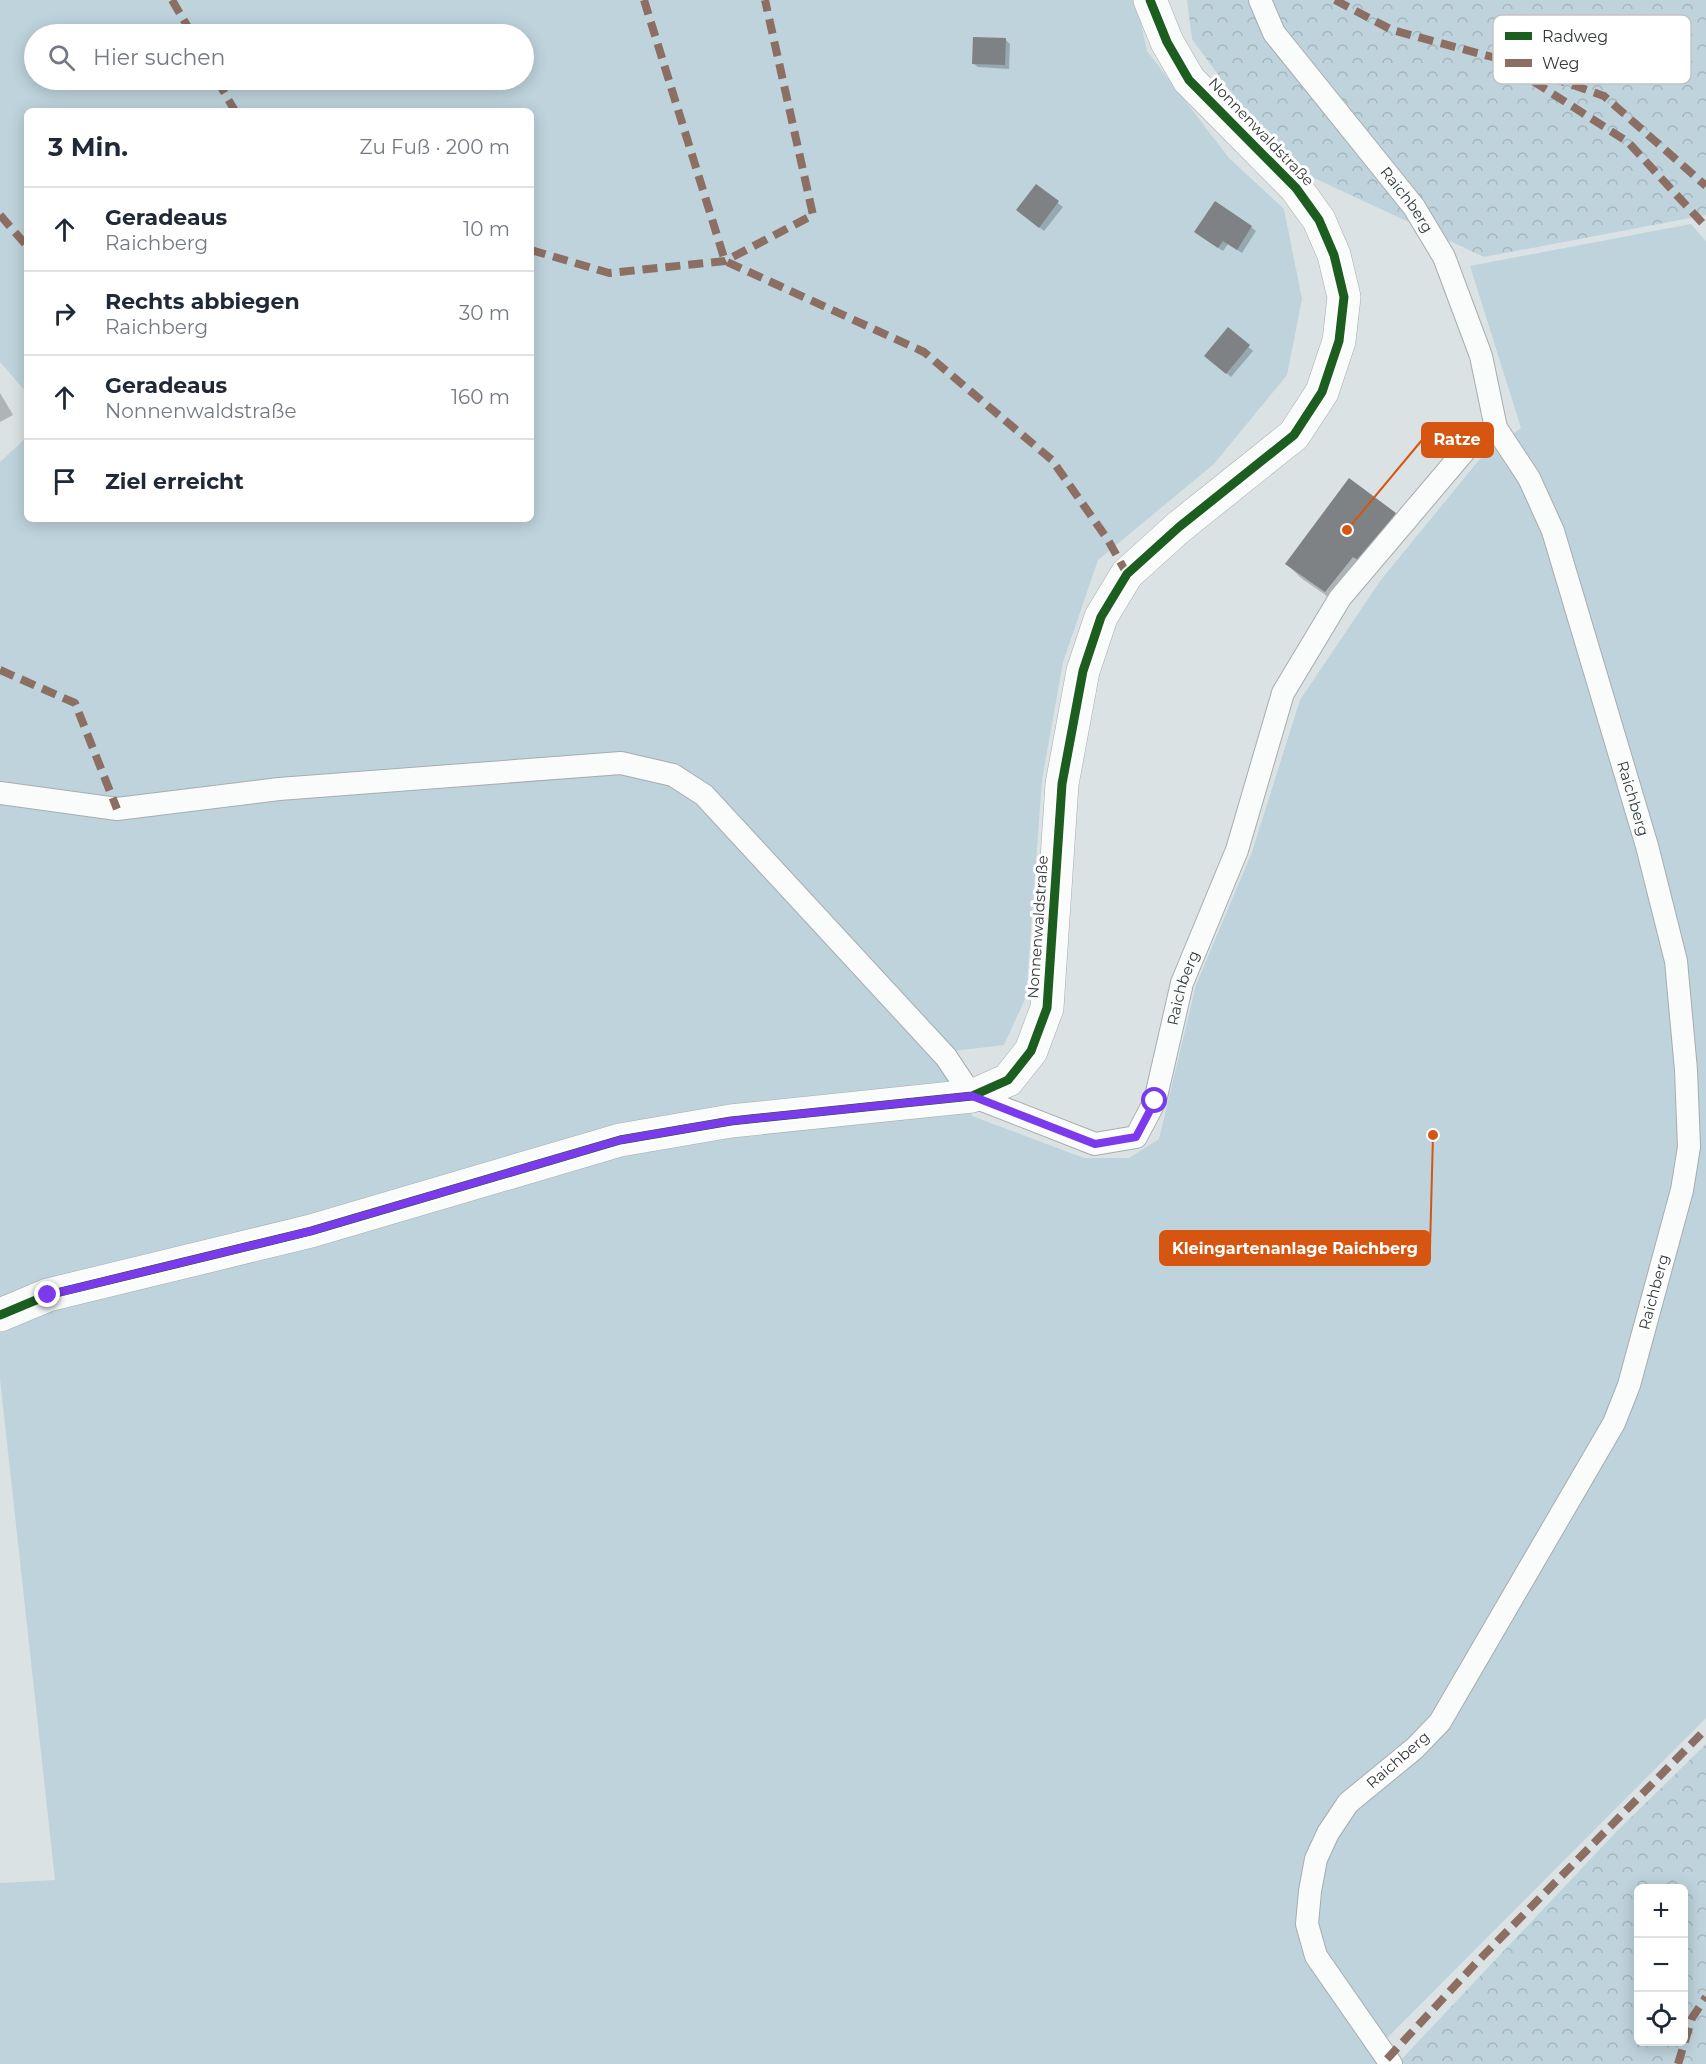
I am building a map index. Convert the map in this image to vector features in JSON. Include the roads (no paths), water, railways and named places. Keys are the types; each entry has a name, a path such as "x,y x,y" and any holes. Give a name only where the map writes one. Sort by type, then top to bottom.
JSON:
{"street":[{"name":"Nonnenwaldstraße","path":"0,1315 48,1295 311,1231 620,1140 731,1121 972,1096 1008,1080 1031,1051 1047,1008 1062,784 1083,671 1101,617 1127,574 1179,527 1294,435 1322,392 1339,341 1344,297 1334,255 1319,220 1296,188 1189,80 1167,42 1150,0"}],"lane":[{"name":"Raichberg","path":"1260,0 1274,33 1414,207 1444,257 1481,356 1496,428 1529,478 1553,531 1647,846 1676,961 1686,1070 1689,1147 1682,1190 1629,1385 1614,1423 1440,1722 1415,1748 1348,1803 1328,1833 1316,1859 1307,1924 1316,1956 1391,2064"},
{"name":"Raichberg","path":"972,1096 1095,1144 1136,1137 1155,1101 1182,983 1237,850 1283,693 1340,598 1467,448 1496,428"},
{"path":"0,793 117,809 279,789 621,763 673,775 704,795 946,1057 972,1096"}],"place":[{"name":"Ratze","path":"1347,530"},
{"name":"Kleingartenanlage Raichberg","path":"1433,1135"}]}
